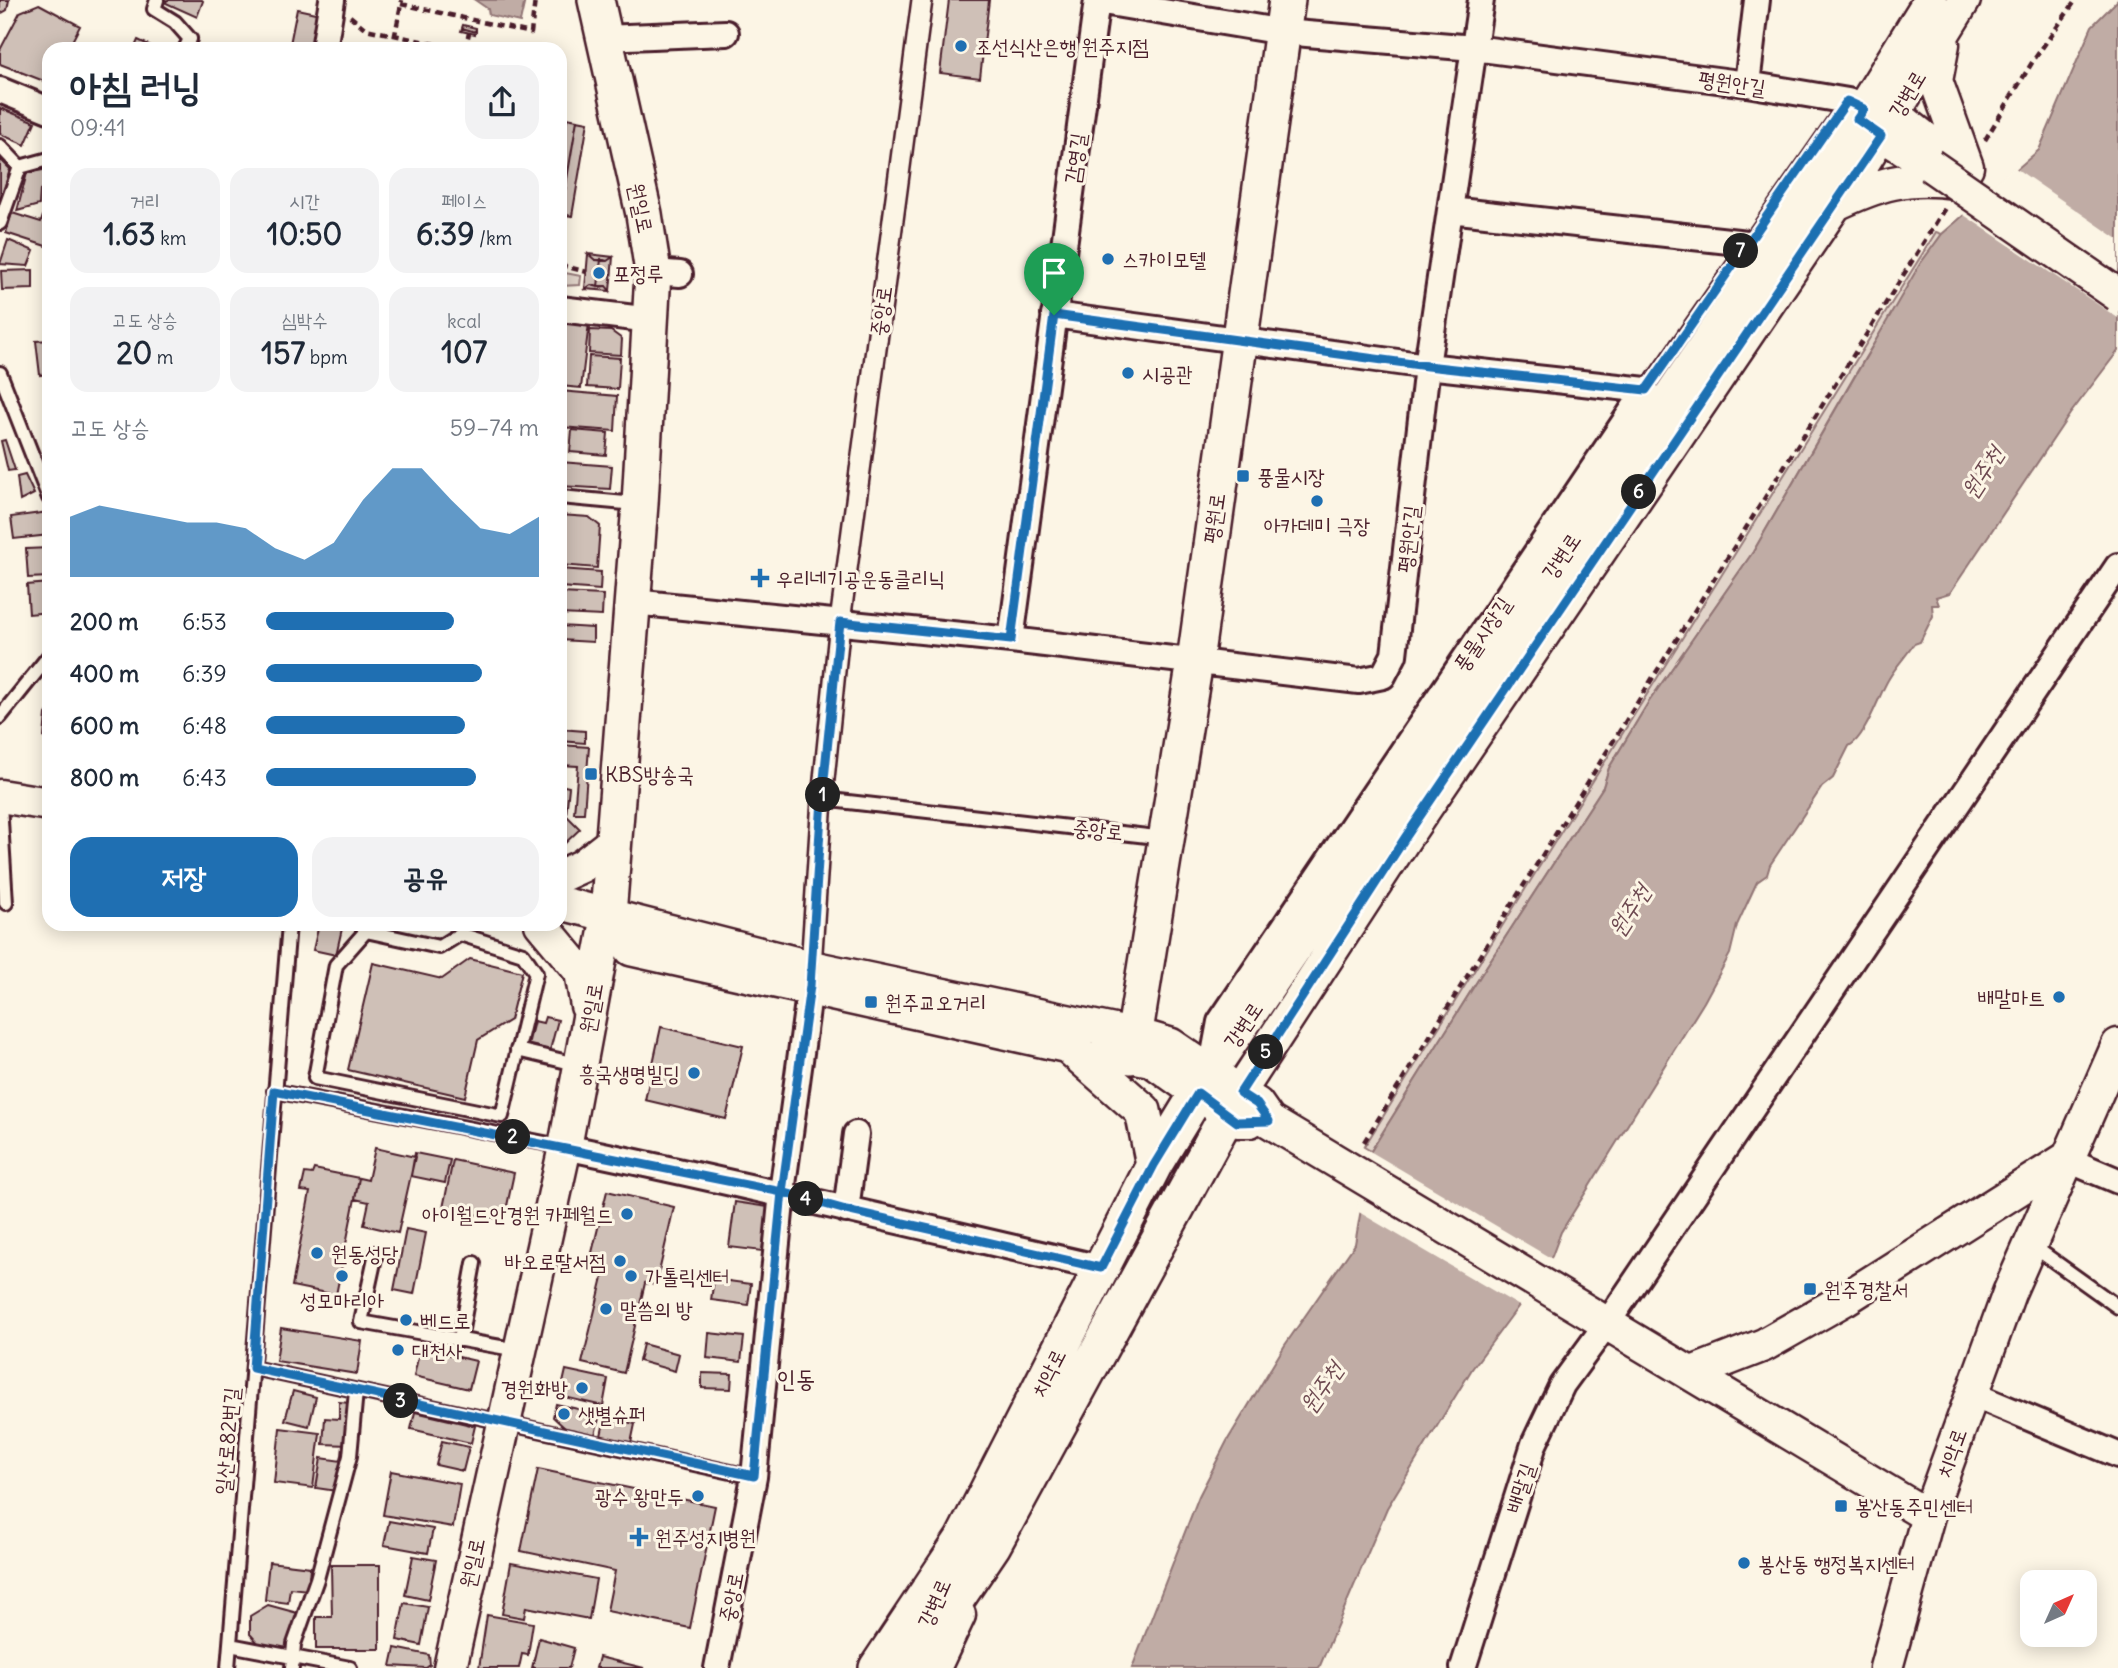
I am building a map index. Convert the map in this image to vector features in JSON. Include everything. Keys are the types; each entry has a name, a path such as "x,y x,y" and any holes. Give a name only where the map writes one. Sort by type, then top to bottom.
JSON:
{"main road":[{"name":"원일로","path":"596,0 644,214 666,273 651,320 633,602 608,915"},
{"name":"평원로","path":"1132,1045 1195,661 1285,16"},
{"path":"608,915 632,948 810,977 1068,1045 1143,1111 1154,1165"},
{"path":"1132,1045 1170,1046 1204,1083 1234,1104"},
{"name":"치악로","path":"978,1542 1101,1268 1154,1165 1204,1083"},
{"name":"치악로","path":"877,1668 978,1542 1234,1104"},
{"name":"강변로","path":"907,1668 978,1542"}],"street":[{"name":"중앙로","path":"718,1668 754,1476 782,1192 810,977 822,799 840,622 922,0"},
{"name":"평원안길","path":"1195,661 1359,681 1383,676 1394,655 1427,366 1481,0"},
{"path":"1747,84 1757,0"},
{"path":"1910,33 1913,0"},
{"name":"강변로","path":"1234,1104 1405,838 1833,205 1869,113 1930,0"},
{"name":"강변로","path":"1204,1083 1869,113 1946,29 1964,0"},
{"name":"평원안길","path":"1097,1 1285,16 1474,48 1747,84 1869,113"},
{"name":"감영길","path":"1011,640 1097,1"},
{"path":"325,42 331,6"},
{"path":"1945,167 1936,81 1946,29"},
{"path":"603,38 726,33"},
{"path":"0,90 42,107"},
{"path":"1869,113 2118,295"},
{"path":"1833,205 1889,182 1945,167 2118,271"},
{"path":"1450,210 1746,243"},
{"path":"567,310 651,320"},
{"path":"1054,315 1427,366 1646,390"},
{"name":"풍물시장길","path":"1204,1083 1220,1022 1646,390"},
{"name":"배말길","path":"1463,1668 1534,1444 1599,1316 2118,566"},
{"path":"633,602 1195,661"},
{"path":"0,796 42,803"},
{"path":"567,873 582,866 614,841"},
{"path":"567,905 608,915"},
{"name":"원일로","path":"450,1668 565,1147 608,915"},
{"path":"547,931 581,972 589,1019"},
{"path":"810,977 1132,1045"},
{"path":"1068,1045 1132,1045"},
{"name":"치악로","path":"1886,1668 1928,1516 1972,1394 2030,1244 2118,1045"},
{"path":"1234,1104 1237,1122 1269,1121 1599,1316 1928,1516"},
{"path":"846,1210 856,1134"},
{"path":"565,1147 782,1192 846,1210 1101,1268"},
{"path":"1692,1373 1764,1346 1845,1299 2066,1159 2118,1181"},
{"path":"1972,1394 2118,1455"},
{"name":"강변로","path":"934,1668 978,1542"}],"lane":[{"path":"157,0 154,9 175,22 190,39 189,42"},
{"name":"풍물시장길","path":"1646,390 1746,243 1869,113"},
{"path":"0,146 20,167"},
{"path":"20,167 42,161"},
{"path":"0,223 20,167"},
{"path":"0,373 42,478"},
{"path":"567,499 640,504"},
{"path":"0,717 42,665"},
{"name":"중앙로","path":"822,799 1166,838"},
{"path":"0,804 6,903"},
{"name":"일산로82번길","path":"228,1668 288,931"},
{"path":"366,931 439,947 460,934 523,954 536,973 517,1050 502,1116 315,1078 336,965 366,931"},
{"path":"517,1050 580,1065"},
{"path":"274,1091 565,1147"},
{"path":"2030,1244 2118,1307"},
{"path":"376,1254 361,1322 519,1350"},
{"path":"460,1340 474,1263"},
{"path":"253,1368 754,1476"},
{"path":"292,1663 350,1456 356,1391"},
{"path":"230,1645 292,1663 350,1668"}],"path":[{"path":"394,42 402,2 531,33 535,0"},
{"path":"1985,141 2033,61 2076,0"},
{"path":"331,6 366,29 426,42"},
{"path":"467,42 471,20"},
{"path":"1364,1142 1945,167"},
{"path":"567,267 587,272"}],"shaded area":[{"path":"1936,232 1942,234 1865,358 1753,552 1648,703 1609,768 1603,787 1371,1151 1364,1147"},
{"path":"567,273 581,276 580,285 567,286"}],"water":[{"path":"475,0 525,0 520,22 489,15 488,9"},
{"name":"원주천","path":"2118,0 2118,351 2070,414 1950,593 1936,597 1939,605 1932,605 1933,616 1920,642 1914,644 1894,671 1861,735 1849,746 1833,778 1822,787 1770,865 1767,875 1757,882 1737,925 1730,954 1704,1002 1561,1232 1552,1256 1472,1369 1387,1508 1319,1668 1132,1668 1199,1496 1227,1441 1285,1345 1355,1244 1371,1151 1603,787 1609,768 1648,703 1753,552 1920,264 1942,234 2039,150 2092,26"}],"pier":[{"path":"2014,167 2118,239 2118,318 1961,213"},
{"path":"1368,1150 1554,1260 1521,1307 1357,1211"}],"building":[{"path":"0,0 9,0 7,10 0,14"},
{"path":"167,0 203,1 197,17 166,3"},
{"path":"949,0 989,0 980,78 940,73"},
{"path":"39,4 80,26 72,42 42,42 42,80 0,64 0,50 20,12"},
{"path":"297,9 320,14 316,42 290,42"},
{"path":"463,25 476,28 475,34 461,31"},
{"path":"463,25 476,28 476,32 462,28"},
{"path":"0,108 35,122 25,145 0,134"},
{"path":"567,118 588,122 572,216 567,215"},
{"path":"567,118 577,120 567,179"},
{"path":"577,120 588,122 572,216 567,215 567,179"},
{"path":"0,159 10,169 0,204"},
{"path":"42,170 39,205 17,211 27,173"},
{"path":"12,213 41,222 42,219 42,245 6,233"},
{"path":"8,240 34,251 28,266 0,264"},
{"name":"포정루","path":"588,254 613,257 610,291 585,289"},
{"path":"588,254 613,257 607,261 595,260"},
{"path":"588,254 595,260 601,259 598,287 591,285 585,289"},
{"path":"613,257 610,291 606,286 598,287 601,259 607,261"},
{"path":"33,270 33,289 2,290 1,271"},
{"path":"591,285 606,286 610,291 585,289"},
{"path":"567,321 589,323 581,388 567,387"},
{"path":"590,330 611,331 622,339 621,355 589,353"},
{"path":"36,341 42,341 42,375 40,375"},
{"path":"589,356 620,358 618,389 587,387"},
{"path":"567,392 617,396 615,431 567,428"},
{"path":"572,430 608,433 606,455 570,452"},
{"path":"5,440 15,470 8,471 1,441"},
{"path":"567,463 612,466 610,489 567,486"},
{"path":"25,475 34,494 20,501 17,477"},
{"path":"42,513 42,536 14,539 11,517"},
{"path":"567,515 589,517 600,526 597,568 567,566"},
{"path":"42,548 42,577 28,578 26,549"},
{"path":"567,570 601,572 600,590 567,588"},
{"path":"42,584 42,613 29,614 27,585"},
{"path":"567,593 603,595 602,616 567,614"},
{"path":"567,626 593,628 593,642 567,640"},
{"path":"567,730 585,731 585,743 567,742"},
{"path":"567,745 589,747 584,813 574,813 578,766 567,765"},
{"path":"567,816 580,829 567,841"},
{"path":"317,931 341,931 336,955 313,950"},
{"path":"470,959 522,972 510,1020 478,1040 465,1097 348,1070 373,963 442,979"},
{"path":"545,1017 558,1020 550,1050 528,1045 534,1021 543,1023"},
{"name":"흥국생명빌딩","path":"661,1027 743,1046 726,1119 645,1100"},
{"path":"375,1148 415,1157 398,1233 364,1225 369,1202 355,1199 359,1178 368,1180"},
{"path":"415,1153 450,1160 445,1183 411,1176"},
{"path":"453,1160 514,1173 504,1220 443,1208"},
{"path":"314,1169 359,1178 336,1295 292,1286 310,1192 301,1191 305,1173 312,1174"},
{"name":"가톨릭센터","path":"607,1191 674,1207 656,1285 645,1283 624,1373 582,1363 605,1269 589,1265"},
{"path":"735,1202 768,1207 762,1251 729,1247"},
{"path":"406,1229 426,1233 414,1294 394,1290"},
{"path":"714,1279 751,1284 748,1305 711,1300"},
{"path":"281,1328 362,1341 357,1374 276,1361"},
{"path":"709,1333 744,1337 741,1362 707,1358"},
{"path":"643,1344 679,1354 675,1371 639,1361"},
{"path":"420,1348 476,1361 469,1389 414,1376"},
{"path":"566,1370 608,1379 603,1406 560,1396"},
{"path":"702,1373 732,1374 731,1389 702,1388"},
{"path":"293,1391 316,1397 309,1426 285,1420"},
{"path":"339,1402 350,1403 348,1445 323,1444 325,1418 339,1419"},
{"path":"556,1404 600,1414 595,1435 565,1428 553,1417"},
{"path":"415,1412 475,1426 471,1443 411,1429"},
{"path":"605,1417 635,1424 631,1443 601,1436"},
{"path":"280,1428 320,1433 313,1488 274,1483"},
{"path":"442,1441 469,1447 463,1471 436,1465"},
{"path":"321,1458 342,1461 337,1491 316,1488"},
{"path":"538,1469 715,1506 690,1628 607,1611 615,1571 521,1551"},
{"path":"391,1471 460,1484 453,1527 383,1515"},
{"path":"389,1521 433,1529 428,1553 384,1545"},
{"path":"413,1556 436,1560 428,1600 405,1595"},
{"path":"269,1562 310,1567 308,1590 290,1588 288,1603 265,1600"},
{"path":"511,1563 596,1579 589,1619 526,1607 524,1618 502,1614"},
{"path":"331,1565 380,1565 380,1649 316,1649 316,1617 332,1617"},
{"path":"404,1603 428,1607 421,1645 397,1640"},
{"path":"268,1605 301,1614 291,1653 259,1644 250,1634 250,1616"},
{"path":"487,1615 533,1623 528,1655 522,1654 519,1668 479,1668"},
{"path":"539,1638 574,1648 569,1668 532,1668"},
{"path":"395,1648 429,1655 430,1665 426,1668 391,1666"},
{"path":"599,1657 644,1668 596,1668"}],"place":[{"name":"조선식산은행 원주지점","path":"961,46"},
{"name":"스카이모텔","path":"1108,259"},
{"name":"포정루","path":"599,273"},
{"name":"시공관","path":"1128,373"},
{"name":"풍물시장","path":"1243,476"},
{"name":"아카데미 극장","path":"1317,501"},
{"name":"우리네기공운동클리닉","path":"760,578"},
{"name":"KBS방송국","path":"591,774"},
{"name":"배말마트","path":"2059,997"},
{"name":"원주교오거리","path":"871,1002"},
{"name":"흥국생명빌딩","path":"694,1073"},
{"name":"아이월드안경원 카페월드","path":"627,1214"},
{"name":"원동성당","path":"317,1253"},
{"name":"바오로딸서점","path":"620,1261"},
{"name":"성모마리아","path":"342,1276"},
{"name":"가톨릭센터","path":"631,1276"},
{"name":"원주경찰서","path":"1810,1289"},
{"name":"말씀의 방","path":"606,1309"},
{"name":"베드로","path":"406,1320"},
{"name":"대천사","path":"398,1350"},
{"name":"경원화방","path":"582,1388"},
{"name":"샛별슈퍼","path":"564,1414"},
{"name":"광수 왕만두","path":"698,1496"},
{"name":"봉산동주민센터","path":"1841,1506"},
{"name":"원주성지병원","path":"639,1537"},
{"name":"봉산동 행정복지센터","path":"1744,1563"}],"district":[{"name":"인동","path":"796,1378"}],"route":[{"path":"1054,315 1011,640 840,622 822,799 810,986 782,1192 274,1091 253,1368 754,1476 782,1192 846,1210 1101,1268 1154,1165 1198,1093 1237,1122 1269,1121 1257,1104 1240,1093 1405,838 1881,136 1857,119 1864,109 1847,101 1646,390 1427,366 1054,315"}]}
